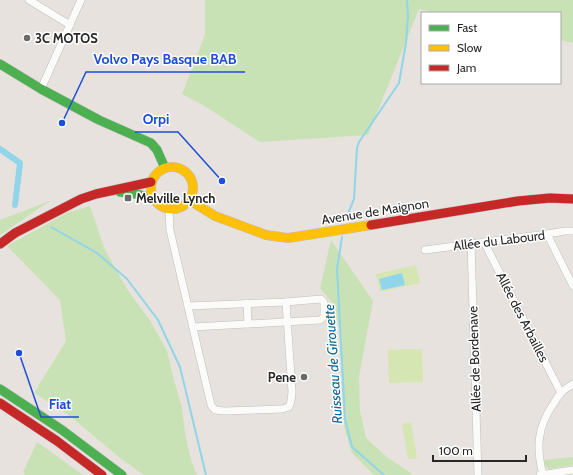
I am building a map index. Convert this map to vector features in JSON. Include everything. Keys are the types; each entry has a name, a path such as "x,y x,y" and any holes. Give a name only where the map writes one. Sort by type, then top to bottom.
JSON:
{"street":[{"path":"30,0 70,26"},
{"path":"41,89 81,0"},
{"path":"0,64 41,89 99,120 151,143 158,150 164,168"},
{"path":"164,168 178,168 184,171 189,176 192,183 189,200 185,204 175,209 163,207 151,193 152,182 156,174 164,168"},
{"path":"0,244 15,233 81,199 96,194 152,182"},
{"path":"110,191 154,198"},
{"name":"Avenue de Maignon","path":"189,200 215,216 266,235 288,238 518,201 550,198 573,199"},
{"path":"169,209 170,230 211,405 215,410 224,411 289,408 292,392 286,302"},
{"name":"Allée du Labourd","path":"424,250 573,231"},
{"path":"547,234 573,286"},
{"name":"Allée des Arbailles","path":"484,242 561,392"},
{"name":"Allée de Bordenave","path":"471,243 478,475"},
{"path":"188,306 321,299 324,302 324,317 320,320 193,327"},
{"path":"247,303 248,324"},
{"path":"542,475 539,456 541,431 547,414 561,392 573,384"},
{"path":"0,389 62,430 122,475"},
{"path":"0,403 57,441 102,475"},
{"path":"539,475 573,470"}],"green space":[{"path":"205,0 573,0 573,43 561,40 561,12 432,12 419,9 368,135 260,142 203,105 182,94 205,35"},
{"path":"50,201 0,235 0,220"},
{"path":"90,206 105,250 127,289 151,322 167,351 182,408 185,433 191,460 197,475 144,475 120,458 70,416 34,393 66,341 60,300 7,246 67,213"},
{"path":"331,240 373,301 359,377 360,411 366,438 388,458 412,475 374,475 352,453 344,427 339,327 332,303 320,288"},
{"path":"416,265 420,283 380,292 376,274"},
{"path":"422,349 423,382 389,383 388,350"},
{"path":"411,422 417,458 408,459 402,424"},
{"path":"37,442 83,475 25,475 23,472"},
{"path":"573,457 573,465 549,469 545,466 544,460"}],"water":[{"path":"402,273 405,285 382,290 379,279"}],"waterway":[{"name":"Ruisseau de Girouette","path":"345,221 354,199 357,148 359,142 399,83 406,43 408,17 407,0"},
{"path":"0,149 20,163 15,205"},
{"path":"51,227 97,253 127,279 158,320 180,367 206,475"},
{"name":"Ruisseau de Girouette","path":"342,237 337,269 345,419 352,447 384,475"}],"traffic: fast":[{"path":"0,64 41,89 99,120 151,143 157,150 165,168"},
{"path":"120,192 153,198"},
{"path":"0,389 62,430 122,475"}],"traffic: slow":[{"path":"172,167 187,173 193,188 187,203 172,209 157,203 151,188 157,173 172,167"},
{"path":"189,200 215,216 266,235 288,238 371,225"}],"traffic: jam":[{"path":"0,244 15,233 81,199 96,194 151,182"},
{"path":"371,225 518,201 550,198 573,199"},
{"path":"0,403 57,441 102,475"}],"place":[{"name":"3C MOTOS","path":"27,38"},
{"name":"Volvo Pays Basque BAB","path":"62,123"},
{"name":"Orpi","path":"222,181"},
{"name":"Melville Lynch","path":"128,198"},
{"name":"Fiat","path":"19,353"},
{"name":"Pene","path":"304,377"}]}
